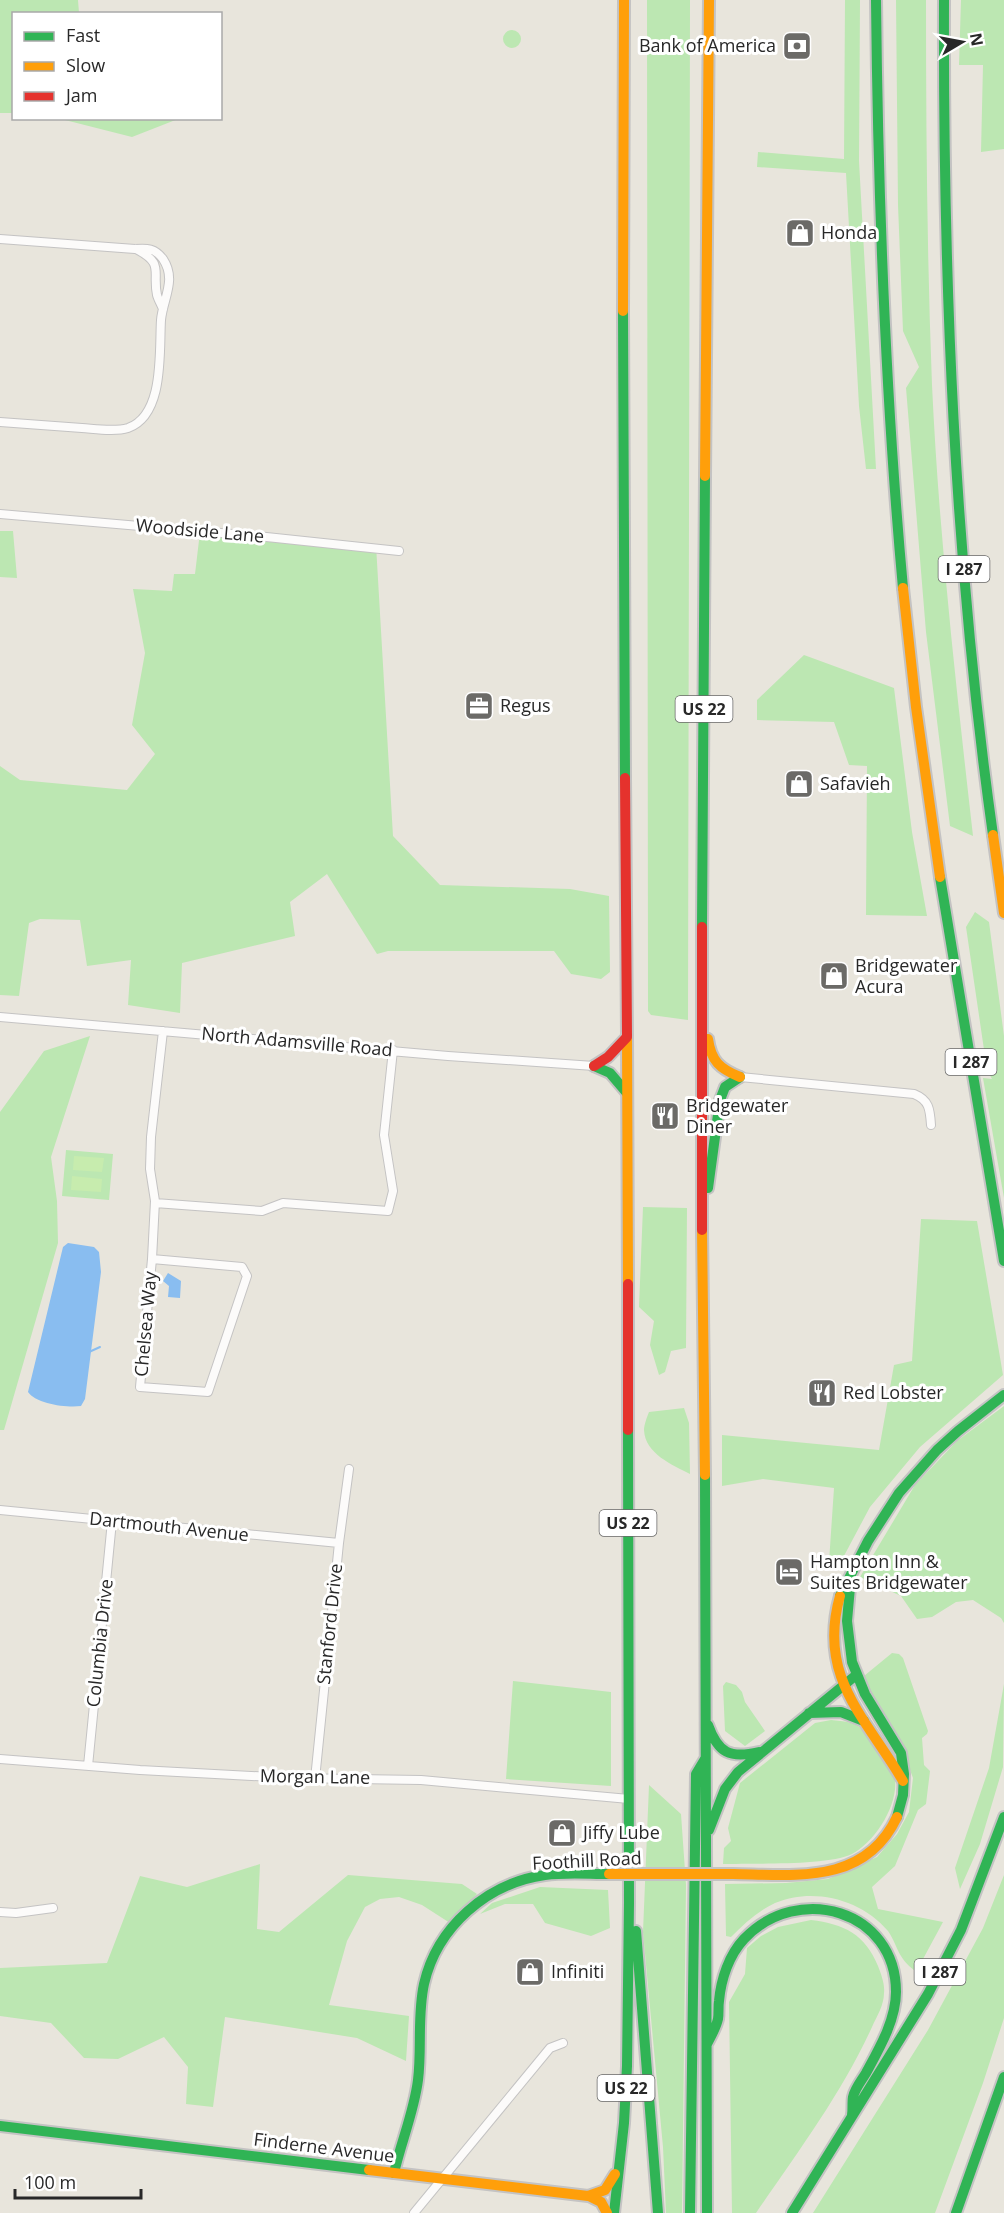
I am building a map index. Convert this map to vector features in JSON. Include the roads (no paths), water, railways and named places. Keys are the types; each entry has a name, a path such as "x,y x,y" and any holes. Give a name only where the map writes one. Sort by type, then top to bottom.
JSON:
{"main road":[{"name":"US 22","path":"614,2213 621,2157 627,2066 630,1903 622,420 624,0"},
{"name":"US 22","path":"707,2213 702,994 709,0"},
{"name":"I 287","path":"876,0 882,289 903,582 916,706 938,863 1004,1261"},
{"name":"I 287","path":"944,0 947,279 956,447 967,609 984,767 1004,913"},
{"path":"702,994 710,1056 723,1071 740,1077"},
{"path":"627,1037 608,1057 594,1066 615,1077 627,1093"},
{"path":"702,1224 720,1100 725,1087 740,1077"},
{"name":"Foothill Road","path":"394,2173 418,2081 424,1983 435,1953 455,1922 489,1895 527,1879 544,1875 809,1874 839,1869 863,1858 886,1839 897,1821 903,1801 903,1764 901,1754 868,1701 850,1662 847,1633 851,1576 865,1544 907,1482 948,1438 1000,1398"},
{"name":"Foothill Road","path":"851,1576 844,1583 839,1598 834,1629 837,1665 843,1686 903,1781"},
{"path":"705,1839 725,1789 738,1772 855,1676"},
{"path":"705,1709 714,1740 725,1752 738,1757 761,1752"},
{"path":"809,1713 841,1712 864,1721"},
{"path":"690,2213 696,1774 705,1758"},
{"name":"I 287","path":"792,2213 910,2024 961,1930 991,1856 1004,1816"},
{"path":"630,1903 638,1940 658,2213"},
{"path":"706,2046 718,2021 719,1999 727,1967 737,1948 752,1931 776,1914 796,1908 815,1907 850,1915 871,1930 888,1953 895,1972 896,1993 889,2024 853,2097 852,2115"},
{"path":"956,2213 1004,2077"},
{"name":"Finderne Avenue","path":"0,2126 588,2196"},
{"path":"588,2196 599,2194 610,2186 621,2157"},
{"path":"588,2196 600,2202 607,2213"}],"street":[{"path":"0,239 135,249 150,248 159,254 168,267 170,278 168,296 163,309 158,381 153,399 135,424 127,428 103,429 0,422"},
{"path":"135,249 153,261 157,274 157,294 163,309"},
{"name":"Woodside Lane","path":"0,514 246,535 399,551"},
{"name":"North Adamsville Road","path":"0,1017 500,1061 594,1066"},
{"name":"Chelsea Way","path":"152,1259 242,1267 247,1276 208,1392 140,1387 155,1203 150,1169 151,1137 163,1031"},
{"path":"155,1203 262,1211 283,1203 388,1211 393,1191 384,1135 393,1050"},
{"path":"740,1077 914,1094 923,1097 929,1104 931,1125"},
{"name":"Stanford Drive","path":"315,1779 339,1544 350,1469"},
{"name":"Dartmouth Avenue","path":"0,1510 339,1544"},
{"name":"Columbia Drive","path":"88,1766 112,1521"},
{"name":"Morgan Lane","path":"0,1759 315,1779 421,1780 629,1799"},
{"path":"0,1912 16,1913 53,1908"},
{"path":"414,2213 550,2048 563,2043"}],"water":[{"path":"68,1243 94,1247 99,1252 101,1272 85,1399 81,1406 60,1406 38,1400 28,1392 63,1247"},
{"path":"168,1273 181,1281 180,1298 168,1297 169,1286 163,1281"}],"waterway":[{"path":"89,1352 100,1347"}],"place":[{"name":"Bank of America","path":"797,46"},
{"name":"Honda","path":"800,233"},
{"name":"Regus","path":"479,706"},
{"name":"Safavieh","path":"799,784"},
{"name":"Bridgewater Acura","path":"834,976"},
{"name":"Bridgewater Diner","path":"665,1116"},
{"name":"Red Lobster","path":"822,1393"},
{"name":"Hampton Inn & Suites Bridgewater","path":"789,1572"},
{"name":"Jiffy Lube","path":"562,1833"},
{"name":"Infiniti","path":"530,1972"}]}
